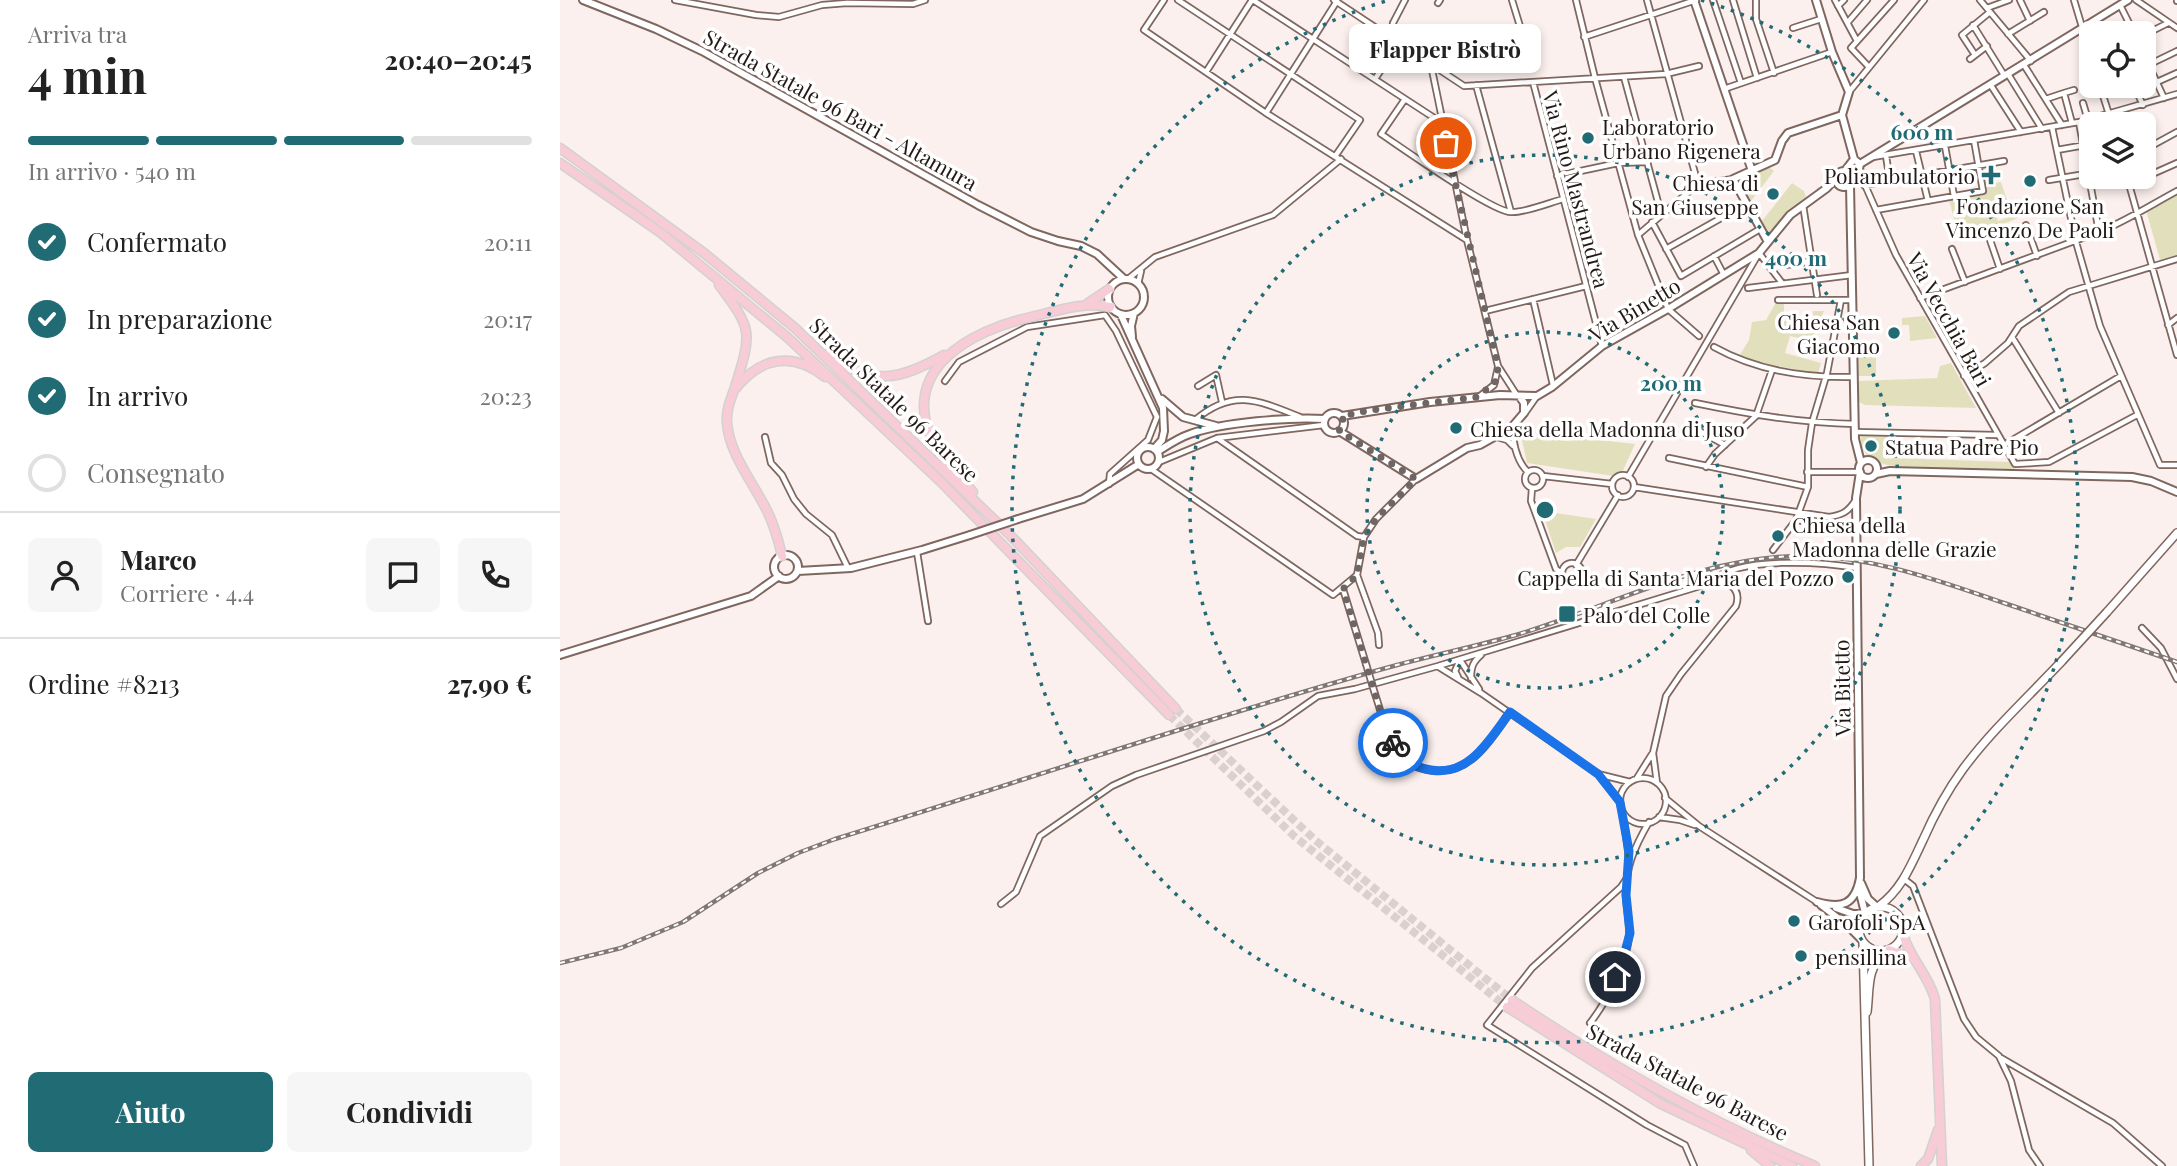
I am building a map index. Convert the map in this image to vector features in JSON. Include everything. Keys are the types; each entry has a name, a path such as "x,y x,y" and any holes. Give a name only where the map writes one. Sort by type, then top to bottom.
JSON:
{"highway":[{"name":"Strada Statale 96 Barese","path":"560,148 704,253 795,328 1009,534 1172,712 941,482 788,337 661,233 560,163"},
{"path":"710,274 741,313 747,327 747,346 728,406 727,422 744,469 766,508 782,556"},
{"path":"1086,305 1111,287"},
{"path":"1009,534 933,443 927,425 925,403 929,380 964,341 987,330 1014,321 1086,305 1110,307"},
{"path":"795,328 832,357 866,375 881,378 919,369 953,351"},
{"path":"734,390 754,369 786,360 803,364 821,374 849,399 862,405"},
{"path":"1903,934 1913,959 1928,978 1935,999 1938,1127 1942,1166"},
{"path":"1888,950 1913,959"},
{"name":"Strada Statale 96 Barese","path":"1792,1166 1661,1104 1509,1003 1720,1122 1815,1166"},
{"path":"1921,1166 1928,1159 1938,1127"},
{"path":"1744,1144 1770,1166"}],"main road":[{"path":"1866,1023 1862,941 1858,926 1865,913 1894,894 1905,879 1924,837 1962,770 2177,533"},
{"path":"1869,1166 1866,1023 1870,973 1876,961 1895,947 1903,934 1902,923 1896,913 1894,894"},
{"path":"1878,906 1896,913"},
{"path":"1862,941 1874,950 1888,950"}],"street":[{"name":"Strada Statale 96 Bari - Altamura","path":"583,0 656,29 702,51 978,205 1031,232 1081,246 1097,254 1110,267"},
{"path":"676,0 779,17 822,5 913,4 925,0"},
{"path":"1164,0 1144,30 1266,113 1468,240"},
{"path":"1111,287 1142,270 1155,257 1273,215 1338,157 1360,120 1178,0"},
{"path":"1206,72 1253,0 1442,123"},
{"path":"1392,38 1393,23 1405,0"},
{"path":"1512,0 1523,36"},
{"path":"1576,0 1638,235 1668,309 1699,336"},
{"path":"1647,0 1698,184"},
{"path":"1584,37 1695,0 1752,171"},
{"path":"1713,0 1741,83"},
{"path":"1733,0 1757,78"},
{"path":"1756,0 1756,19 1774,72"},
{"path":"1816,0 1832,52 1849,92"},
{"path":"1835,0 1857,41"},
{"path":"1839,6 1844,0"},
{"path":"1847,22 1867,0"},
{"path":"1868,66 1851,48 1894,0"},
{"path":"1865,186 1842,115 1849,92 1924,0"},
{"path":"1980,0 2028,63 2062,125"},
{"path":"1986,46 1973,57 1962,35 1988,10 2009,0"},
{"path":"2020,0 2030,21"},
{"path":"2074,0 2080,21"},
{"path":"2094,21 2128,0"},
{"path":"2136,0 2177,28"},
{"path":"1266,113 1336,1 1464,86 1666,74 1699,66"},
{"path":"2120,5 2128,21"},
{"path":"2008,34 2044,12"},
{"path":"1793,28 1821,19"},
{"path":"1381,29 1393,23"},
{"path":"2156,29 2169,23"},
{"path":"1973,25 2042,129"},
{"path":"1827,188 1844,172 2079,30"},
{"path":"1376,79 1399,43"},
{"path":"2156,61 2177,51"},
{"path":"1723,89 1832,52"},
{"path":"1430,63 1498,366 1518,395 1525,408 1524,414"},
{"path":"2165,98 2157,82 2177,73"},
{"path":"1624,77 1661,213"},
{"name":"Via Rino Mastrandrea","path":"1533,82 1602,346"},
{"path":"1990,84 2021,132"},
{"path":"1476,85 1511,212"},
{"path":"2046,99 2074,90"},
{"path":"2064,93 2079,132"},
{"path":"2120,112 2177,94"},
{"path":"2140,98 2143,105"},
{"path":"1405,99 1381,134 1455,182 1499,209 1511,212 1563,199"},
{"path":"2083,103 2086,112"},
{"path":"1638,235 1698,184 1733,179 1775,160 1788,133 1842,115"},
{"path":"1870,158 2079,122"},
{"path":"2052,127 2076,242 2100,327 2160,465 2177,465"},
{"path":"2156,145 2177,132"},
{"path":"1876,210 1983,191 1974,141"},
{"path":"1945,146 1954,196"},
{"path":"2057,150 2079,146"},
{"path":"1916,151 1928,201"},
{"path":"1886,156 1890,181"},
{"path":"1827,188 1851,182 1859,182 1865,186 2004,161"},
{"path":"1557,176 1618,163 1647,162"},
{"path":"2156,172 2177,163"},
{"path":"1857,164 1850,196 1855,435 1864,461 1860,472"},
{"path":"1844,172 1848,173 1851,182"},
{"path":"2049,180 2079,175"},
{"path":"1836,178 1850,196"},
{"path":"1733,179 1768,242"},
{"name":"Via Vecchia Bari","path":"1865,186 1896,255 2015,464 2049,462 2137,415"},
{"name":"Via Binetto","path":"1342,416 1476,397 1537,396 1602,346 1759,253 1790,215 1827,188"},
{"path":"2092,189 2099,233"},
{"path":"2130,189 2177,355"},
{"path":"1920,298 2099,233 2126,221 2137,212 2177,191"},
{"path":"1666,249 1746,204"},
{"path":"1803,205 1817,295"},
{"path":"1652,222 1681,276 1760,229"},
{"path":"2026,225 2037,256"},
{"path":"1989,237 2000,269"},
{"path":"1952,249 1965,282"},
{"path":"1628,477 1759,253 1782,284"},
{"path":"1714,256 1724,276"},
{"path":"1964,376 2008,343 2018,326 2069,292 2177,259"},
{"path":"1786,265 1812,261"},
{"path":"1110,267 1138,284 1144,294 1144,300 1135,313 1131,326 1135,349"},
{"path":"1110,267 1110,307 1121,315 1157,392 1166,418 1162,440 1155,450 1158,462"},
{"path":"1138,284 1142,270"},
{"path":"1748,288 1852,275"},
{"path":"1485,311 1586,286"},
{"path":"1533,299 1553,386"},
{"path":"1778,300 1852,300"},
{"path":"1773,550 1796,520 1808,487 1812,423 1826,378 1841,300"},
{"path":"1121,315 1135,313"},
{"path":"945,381 959,362 1027,327 1105,314 1116,331 1157,417 1148,440 1110,474 1108,485"},
{"path":"2168,325 2177,318"},
{"path":"2012,337 2059,413"},
{"path":"1714,347 1737,360 1772,370 1826,378 1853,377"},
{"path":"1476,397 1494,384 1498,366"},
{"path":"1706,467 1756,416 1772,370"},
{"path":"1198,386 1216,375 1222,402"},
{"path":"2004,445 2120,376"},
{"path":"1157,392 1171,409 1192,421 1222,426"},
{"path":"1379,645 1378,633 1357,575 1364,537 1376,519 1416,479 1467,448 1480,445 1512,427 1537,396"},
{"path":"1192,421 1222,402 1239,399 1259,401 1301,417 1325,422"},
{"path":"1695,403 1756,416 1812,423 1855,424"},
{"path":"1151,469 1158,462 1217,438 1325,422 1334,412 1342,416 1344,424 1339,431"},
{"path":"1301,417 1222,426 1192,433 1155,450 1147,447 1140,451 1137,457 1144,469 1151,469 1334,595 1357,575"},
{"path":"1325,422 1330,432 1339,431 1416,479"},
{"path":"1512,427 1516,450 1528,472"},
{"path":"1694,428 1725,445"},
{"path":"1855,435 1997,435"},
{"path":"1491,438 1500,437 1507,440 1516,450"},
{"path":"765,438 771,463 782,475 794,499 806,514 832,535 848,568"},
{"path":"1217,438 1357,536 1364,537"},
{"path":"1669,458 1808,487"},
{"path":"1864,461 1872,460 1890,471"},
{"path":"779,576 790,579 798,571 848,568 918,552 1083,499 1139,464"},
{"path":"1876,474 1877,465"},
{"path":"1528,472 1537,471 1543,476 1612,484"},
{"path":"1634,487 1829,517 1848,511 1869,478 1890,471 2132,477 2151,481 2177,492"},
{"path":"1528,472 1525,482 1532,488"},
{"path":"1807,472 1860,472"},
{"path":"1860,472 1863,477 1869,478"},
{"name":"Via Bitetto","path":"1858,887 1862,843 1856,498 1860,472"},
{"path":"1532,488 1540,486 1543,476"},
{"path":"1612,484 1620,476 1628,477"},
{"path":"1628,477 1634,487"},
{"path":"1612,484 1613,491 1618,495 1628,496 1634,487"},
{"path":"1532,488 1531,500 1556,569 1568,582 1577,581 1581,572 1576,565"},
{"path":"1576,565 1618,495"},
{"path":"1796,520 1834,525 1857,533"},
{"path":"918,552 928,621"},
{"path":"779,576 774,565 782,556 794,557 798,563 798,571"},
{"path":"1710,583 1723,572 1771,564 1825,563 1857,568"},
{"path":"1562,573 1567,565 1576,565"},
{"path":"560,655 751,596 779,576"},
{"path":"1001,904 1016,892 1040,836 1112,786 1136,775 1264,731 1318,696 1355,689 1460,660 1710,583 1721,581 1732,586 1737,593 1738,603 1666,695 1653,753 1637,778 1622,791 1620,802"},
{"path":"1343,589 1388,736 1400,756 1416,768 1454,770 1483,749 1510,712"},
{"path":"2142,628 2161,648 2177,679"},
{"path":"1471,678 1471,668 1483,653"},
{"path":"1458,678 1455,671 1460,660"},
{"path":"1460,660 1481,693"},
{"path":"1438,666 1510,712 1598,774 1620,802 1629,863"},
{"path":"1653,753 1657,783 1665,798 1699,826 1817,902 1849,926 1862,941"},
{"path":"1598,774 1630,782"},
{"path":"1637,778 1651,779 1657,783"},
{"path":"1623,813 1635,822 1649,822 1662,811 1665,798"},
{"path":"1658,817 1699,826"},
{"path":"1590,1023 1607,998 1629,941 1626,878 1629,863 1649,822"},
{"path":"1626,878 1621,887 1532,968 1487,1025 1647,1125 1685,1145 1694,1166"},
{"path":"1860,878 1864,894 1878,906"},
{"path":"1905,879 1913,886 1964,1019 1976,1037 1999,1056 2113,1123 2162,1166"},
{"path":"1817,902 1853,914 1865,913 1858,887"},
{"path":"1830,906 1845,904 1858,887"},
{"path":"1999,1056 2011,1081 2029,1150 2040,1166"}],"shaded area":[{"path":"1769,167 1774,171 1751,201 1740,182"},
{"path":"1982,172 1990,184 2001,182 2008,203 1995,209 1998,221 2017,214 2018,218 1960,242 1949,200 1985,192"},
{"path":"1792,183 1804,191 1806,197 1782,217 1769,234 1762,221"},
{"path":"2177,195 2177,255 2160,260 2146,210"},
{"path":"1784,303 1784,321 1813,321 1813,311 1824,311 1814,342 1810,341 1809,345 1790,336 1785,353 1821,363 1818,374 1738,358 1749,340 1752,322 1766,320 1775,304"},
{"path":"1925,316 1937,338 1910,341 1909,325 1902,325 1902,318"},
{"path":"1876,341 1876,376 1858,376 1858,343"},
{"path":"1951,363 1976,408 1865,405 1859,402 1859,381 1937,378 1940,366"},
{"path":"1520,431 1635,444 1620,477 1527,463"},
{"path":"1860,435 1893,435 1893,458 2010,462 2016,471 1964,471 1887,465 1868,456 1862,447"},
{"path":"1542,511 1596,519 1580,547 1566,547 1556,553"}],"tunnel":[{"path":"1176,709 1315,840 1512,1000"},
{"path":"1169,715 1294,836 1507,1007"}],"railway":[{"path":"560,963 621,948 683,922 758,873 798,853 835,839 1317,688 1516,635 1659,584 1731,564 1806,556 1832,557 1882,566 1955,587 2177,662"}],"way so far":[{"path":"1393,743 1388,736 1343,589 1357,575 1364,537 1376,519 1416,479 1339,431 1344,424 1342,416 1478,397 1497,380 1498,366 1446,143"}],"place":[{"name":"Laboratorio Urbano Rigenera","path":"1588,138"},
{"name":"Flapper Bistrò","path":"1446,143"},
{"name":"Poliambulatorio","path":"1991,175"},
{"name":"Fondazione San Vincenzo De Paoli","path":"2030,181"},
{"name":"Chiesa di San Giuseppe","path":"1773,194"},
{"name":"Chiesa San Giacomo","path":"1894,333"},
{"name":"Chiesa della Madonna di Juso","path":"1456,428"},
{"name":"Statua Padre Pio","path":"1871,446"},
{"name":"Chiesa della Madonna delle Grazie","path":"1778,536"},
{"name":"Cappella di Santa Maria del Pozzo","path":"1848,577"},
{"name":"Palo del Colle","path":"1567,614"},
{"name":"Garofoli SpA","path":"1794,921"},
{"name":"pensillina","path":"1801,956"}],"route":[{"path":"1393,743 1400,756 1416,768 1454,770 1483,749 1510,712 1598,774 1620,802 1629,851 1626,895 1630,933 1615,977"}]}
